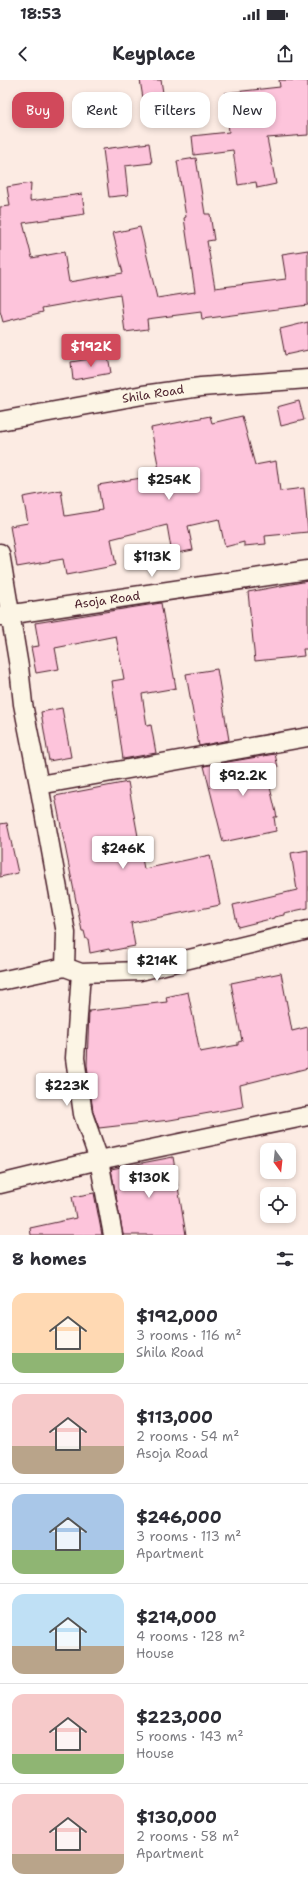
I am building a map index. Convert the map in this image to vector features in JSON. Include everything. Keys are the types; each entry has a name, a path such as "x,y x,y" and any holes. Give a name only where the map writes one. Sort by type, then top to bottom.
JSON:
{"street":[{"name":"Shila Road","path":"0,421 143,395 193,388 308,379"},
{"path":"0,554 5,615 19,667 23,704 73,970 75,1058 83,1114 99,1160 113,1235"},
{"name":"Asoja Road","path":"5,615 308,570"},
{"path":"39,785 308,737"},
{"path":"0,981 73,970 140,971 308,930"},
{"path":"0,1184 99,1160 308,1116"}],"building":[{"path":"140,80 161,80 163,92 142,92"},
{"path":"279,80 308,81 308,135 267,138 276,184 257,188 256,182 238,185 233,150 194,155 192,136 229,132 229,128 276,128 276,92 234,92 280,87"},
{"path":"149,143 152,163 125,166 128,195 109,197 103,149"},
{"path":"196,158 205,214 210,214 214,240 207,241 215,288 286,279 282,254 308,250 308,305 202,319 201,312 147,319 148,329 125,332 120,294 42,308 43,312 3,322 0,311 0,207 10,206 7,187 31,183 30,201 82,194 85,214 23,223 32,258 64,252 69,282 123,273 113,233 140,227 157,298 195,292 184,218 186,217 177,161"},
{"path":"308,322 308,350 285,355 280,329"},
{"path":"108,356 111,373 73,380 71,362"},
{"path":"299,401 304,420 281,426 277,407"},
{"path":"210,416 212,423 242,416 255,465 276,461 280,491 304,488 308,532 265,536 266,544 244,546 244,542 225,547 219,519 188,526 193,550 172,554 167,525 111,539 116,565 66,575 63,559 17,567 10,526 28,523 23,497 61,490 65,516 102,510 98,485 160,475 151,428"},
{"path":"308,581 308,649 303,649 304,656 255,661 248,592"},
{"path":"161,603 176,688 142,694 147,726 151,725 156,753 123,759 112,681 124,679 116,636 55,648 59,669 36,673 31,647 39,646 35,623"},
{"path":"217,669 229,740 199,746 186,674"},
{"path":"62,708 71,757 49,761 41,712"},
{"path":"275,754 278,767 266,770 277,817 274,817 276,831 223,842 204,766"},
{"path":"128,782 144,869 210,855 220,905 131,923 135,946 90,953 88,939 86,939 84,931 82,931 55,796"},
{"path":"7,823 18,873 0,877 0,824"},
{"path":"308,850 308,908 284,913 284,915 238,927 233,905 297,890 291,853"},
{"path":"281,973 292,1031 308,1027 308,1068 240,1085 243,1107 170,1120 99,1128 93,1112 87,1065 89,1011 167,1002 166,997 188,992 200,1052 238,1045 238,1042 242,1041 231,983"},
{"path":"173,1157 186,1235 123,1235 111,1169"},
{"path":"94,1193 102,1235 31,1235 30,1228 76,1218 72,1197"}]}
